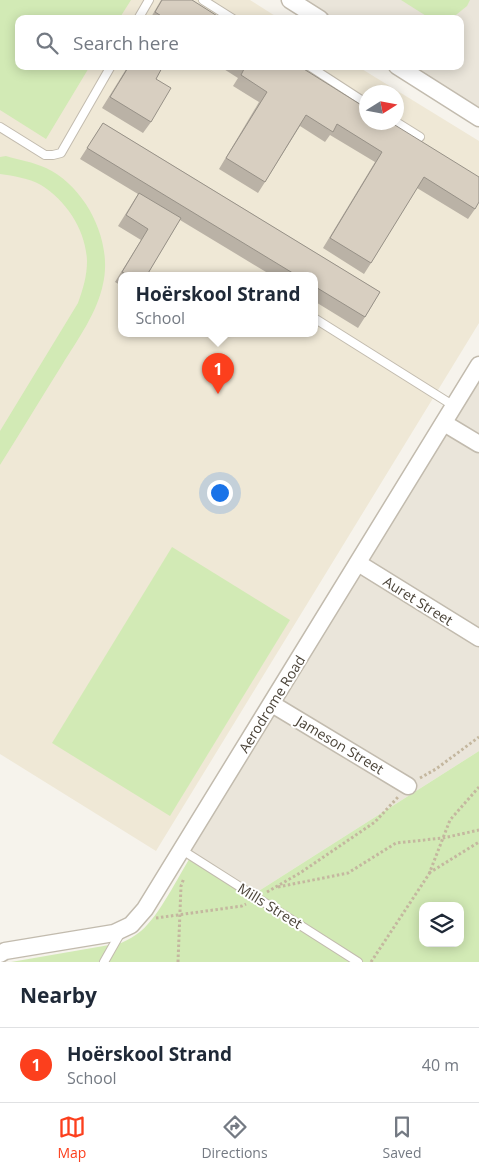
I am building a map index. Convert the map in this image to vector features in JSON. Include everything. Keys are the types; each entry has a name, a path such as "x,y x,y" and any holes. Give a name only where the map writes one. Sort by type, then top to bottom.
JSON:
{"street":[{"path":"290,0 314,15"},
{"path":"403,70 479,118"},
{"name":"Aerodrome Road","path":"0,954 5,951 104,936 122,930 137,919 186,853 272,704 479,365"},
{"path":"444,423 479,444"},
{"name":"Auret Street","path":"358,563 479,638"},
{"name":"Jameson Street","path":"272,704 408,786"}],"lane":[{"path":"140,15 149,0"},
{"path":"203,0 227,15"},
{"path":"0,127 45,155 61,153 109,70"},
{"path":"315,70 359,98"},
{"path":"404,127 420,137"},
{"path":"318,321 454,406"},
{"name":"Mills Street","path":"186,853 358,962"},
{"path":"104,962 122,930"}],"path":[{"path":"137,919 242,906 300,873 375,822 408,786 436,770 479,737"},
{"path":"371,962 429,874 450,820 479,787"},
{"path":"276,887 348,873 396,842 443,838 479,830"},
{"path":"429,874 479,842"},
{"path":"178,962 181,886 186,853"}],"shaded area":[{"path":"0,0 250,0 274,15 15,15 15,70 364,70 388,85 359,85 359,130 404,130 404,95 479,141 479,323 156,851 0,754"},
{"path":"286,0 479,0 479,119 400,70 464,70 464,15 310,15"},
{"path":"479,365 479,751 254,894 182,850"}],"green space":[{"path":"0,0 131,0 122,15 15,15 15,70 88,70 46,139 0,110"},
{"path":"401,0 470,0 467,6 456,15 425,15"},
{"path":"6,156 46,168 73,188 93,217 100,233 105,267 100,295 86,326 0,465 0,431 78,303 87,261 86,250 79,228 67,208 41,185 26,179 0,174 0,157"},
{"path":"172,547 290,620 170,816 52,743"},
{"path":"479,751 479,962 11,962 121,943 131,938 141,931 155,916 191,856 254,894"}],"building":[{"path":"162,0 192,0 216,15 160,15 155,12"},
{"path":"127,70 161,70 156,79 171,88 151,122 110,97"},
{"path":"244,70 305,70 359,104 359,130 403,130 479,177 479,202 475,209 424,177 371,263 330,238 382,152 337,124 333,132 306,115 265,182 226,158 267,92 241,75"},
{"path":"103,123 380,292 365,317 318,288 318,272 291,272 87,148"},
{"path":"139,193 181,218 149,272 122,272 148,229 126,215"}],"place":[{"name":"Hoërskool Strand","path":"218,394"}]}
